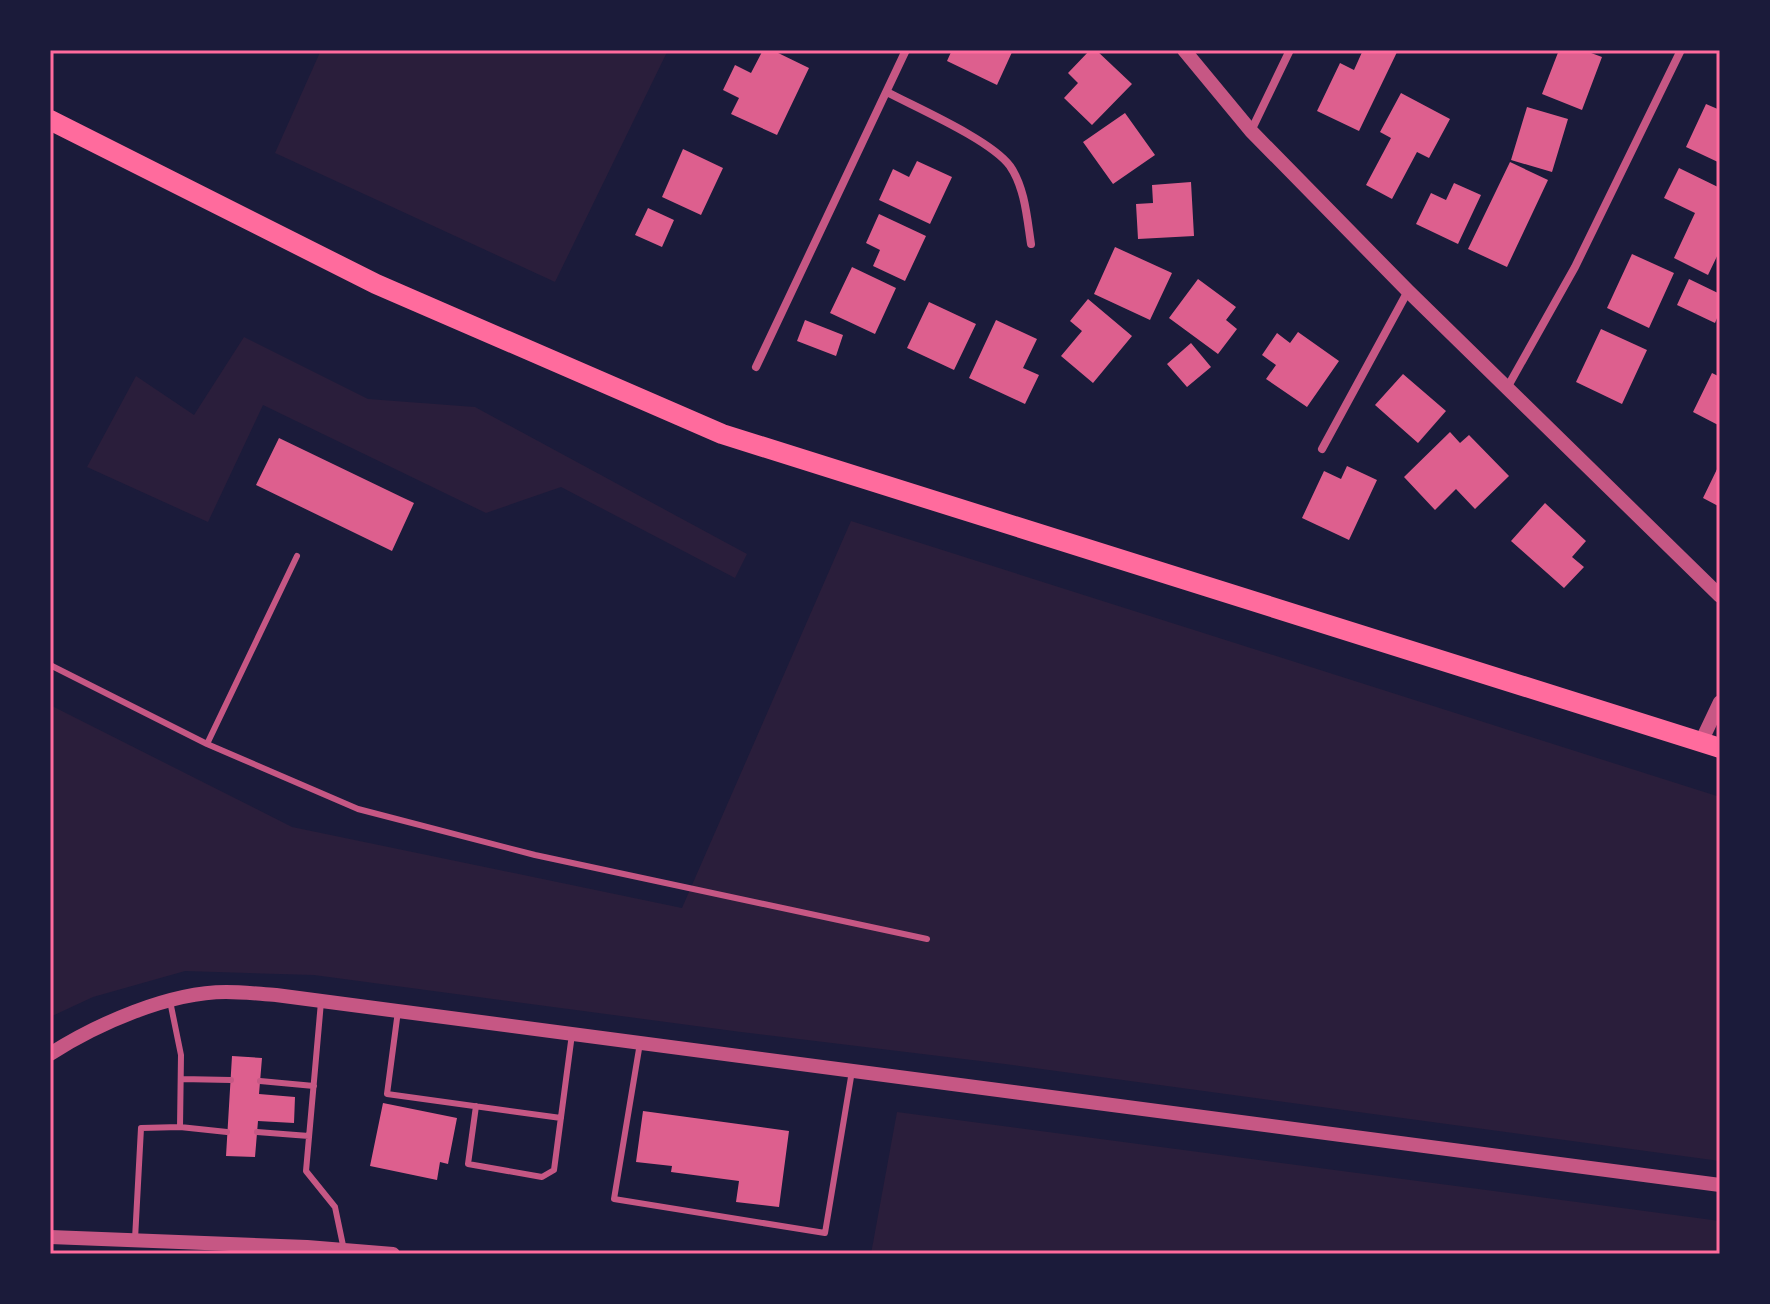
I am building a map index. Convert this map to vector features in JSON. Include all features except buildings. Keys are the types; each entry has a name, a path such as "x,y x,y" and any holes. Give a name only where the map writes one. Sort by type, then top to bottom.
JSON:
{"main road":[{"path":"50,120 376,284 722,434 1711,745"}],"street":[{"path":"756,367 906,50"},
{"path":"1184,50 1251,131 1408,291 1720,596"},
{"path":"1251,131 1290,50"},
{"path":"1507,388 1575,267 1681,50"},
{"path":"887,92 992,148 1010,166 1026,209 1031,244"},
{"path":"1322,449 1408,291"},
{"path":"1711,745 1720,702"},
{"path":"50,1054 121,1016 170,1001 223,992 321,1001 1720,1185"},
{"path":"50,1237 393,1254"}],"lane":[{"path":"207,744 297,556"},
{"path":"50,665 207,744 358,809 535,855 927,939"},
{"path":"170,1001 181,1055 180,1127"},
{"path":"321,1001 306,1171 335,1207 344,1250"},
{"path":"398,1011 387,1094 561,1118"},
{"path":"476,1106 468,1164 542,1177 554,1170 572,1034"},
{"path":"640,1043 614,1199 825,1233 852,1071"},
{"path":"181,1079 231,1080"},
{"path":"260,1081 314,1086"},
{"path":"134,1240 141,1128 180,1127 227,1132"},
{"path":"257,1132 309,1136"}],"shaded area":[{"path":"321,50 668,50 555,282 275,153"},
{"path":"244,337 368,399 475,407 747,554 735,578 561,487 486,513 263,405 208,522 87,467 136,376 194,415"},
{"path":"851,521 1720,797 1720,1161 314,975 185,971 93,997 50,1017 50,705 292,827 682,908"},
{"path":"897,1112 1720,1221 1720,1254 871,1254"}]}
